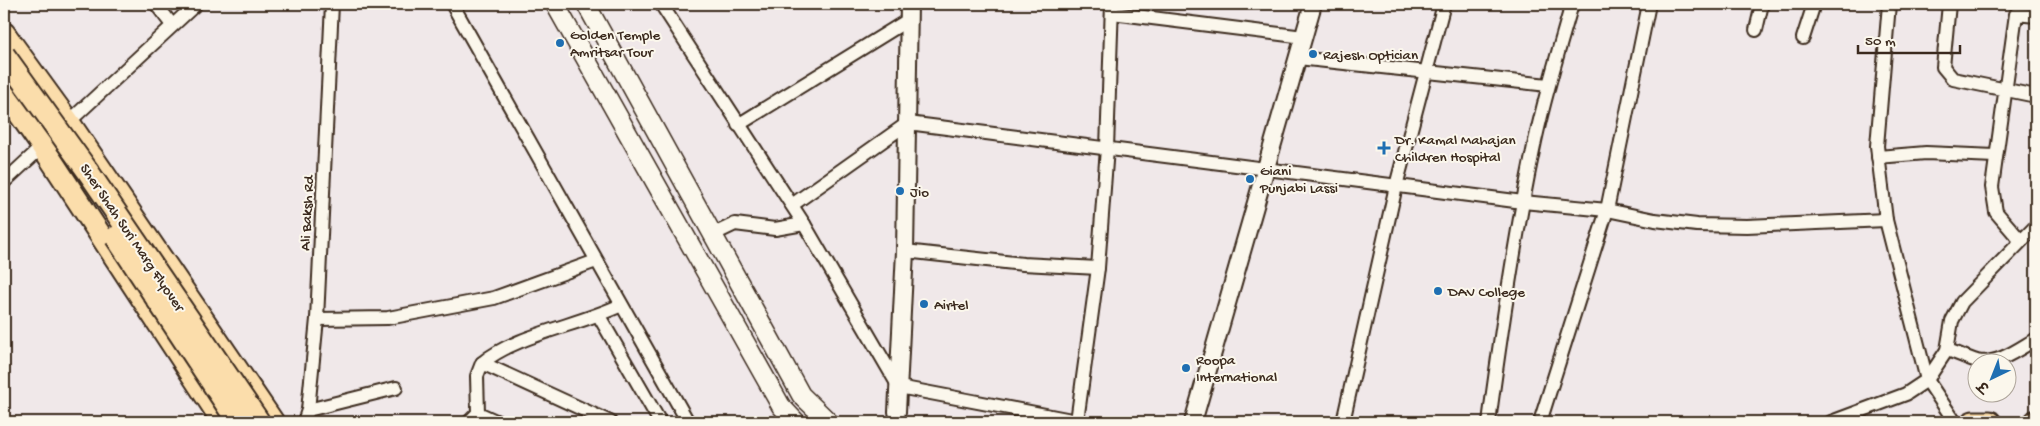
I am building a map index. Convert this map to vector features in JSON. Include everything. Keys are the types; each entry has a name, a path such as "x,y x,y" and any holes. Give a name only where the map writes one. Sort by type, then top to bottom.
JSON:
{"highway":[{"path":"4,33 68,120 273,422"},
{"name":"Sher Shah Suri Marg Flyover","path":"4,55 87,170 260,422"},
{"name":"Sher Shah Suri Marg Flyover","path":"4,77 76,178 238,422"},
{"path":"4,92 42,146 223,422"},
{"path":"1973,422 1990,422"}],"main road":[{"path":"554,4 781,406 796,422"},
{"path":"586,4 800,395 829,422"}],"street":[{"path":"156,4 172,25"},
{"path":"4,182 68,120 196,4"},
{"name":"Ali Baksh Rd","path":"306,416 317,319 332,4"},
{"path":"452,4 688,422"},
{"path":"661,4 804,224 899,387 1079,422 1098,268 1107,148 1112,8 1304,37"},
{"path":"1193,422 1313,4"},
{"path":"1344,422 1396,186 1424,72 1444,4"},
{"path":"1489,422 1500,338 1523,202 1548,85 1572,4"},
{"path":"1540,422 1607,210 1649,4"},
{"path":"1756,30 1762,4"},
{"path":"1803,38 1814,4"},
{"path":"1889,4 1877,128 1878,157 1886,220 1927,380 1954,422"},
{"path":"1949,4 1943,67 1945,71 1954,79 2036,96"},
{"path":"2020,240 2004,223 1993,205 1995,156 2017,9 2036,16"},
{"path":"738,125 909,12"},
{"path":"897,412 905,251 909,12"},
{"path":"1298,58 1548,85"},
{"path":"792,205 908,123 1523,202 1607,210 1655,220 1697,225 1747,226 1886,220"},
{"path":"1878,157 1926,153 1995,156"},
{"path":"712,235 735,224 774,229 804,224"},
{"path":"1831,422 1906,394 1927,380 1947,350 1952,322 1962,302 2020,240 2036,226"},
{"path":"905,251 1023,264 1098,268"},
{"path":"317,319 388,318 450,307 494,298 596,262"},
{"path":"498,422 474,417 477,376 482,363 502,348 598,316 621,305"},
{"path":"598,316 660,422"},
{"path":"1947,350 1979,362 1988,362 1996,360 2036,339"},
{"path":"482,363 610,422"},
{"path":"306,416 396,388"}],"place":[{"name":"Golden Temple Amritsar Tour","path":"560,43"},
{"name":"Rajesh Optician","path":"1313,54"},
{"name":"Dr. Kamal Mahajan Children Hospital","path":"1384,148"},
{"name":"Giani Punjabi Lassi","path":"1250,179"},
{"name":"Jio","path":"900,191"},
{"name":"DAV College","path":"1438,291"},
{"name":"Airtel","path":"924,304"},
{"name":"Roopa International","path":"1186,368"}]}
